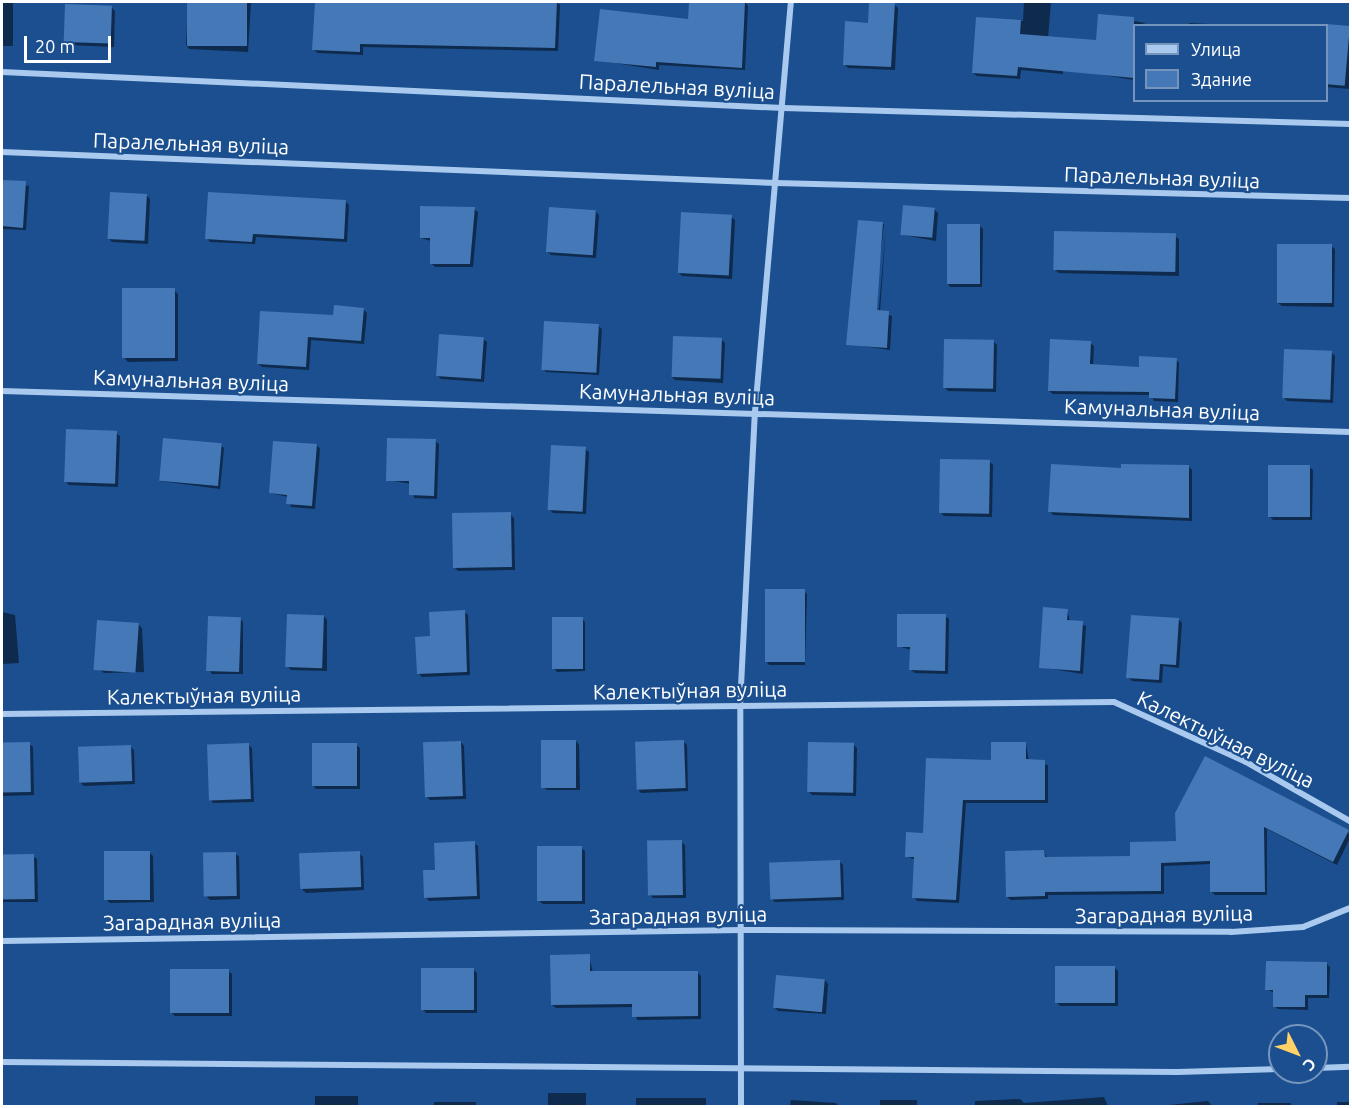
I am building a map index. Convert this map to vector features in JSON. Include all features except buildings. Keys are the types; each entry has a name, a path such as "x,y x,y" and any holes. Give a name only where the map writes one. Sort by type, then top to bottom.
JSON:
{"street":[{"path":"741,1107 743,930 740,706 755,412 791,2"},
{"name":"Паралельная вуліца","path":"2,72 783,108 1350,124"},
{"name":"Паралельная вуліца","path":"2,152 776,183 1350,198"},
{"name":"Камунальная вуліца","path":"2,391 755,412 1350,432"},
{"name":"Калектыўная вуліца","path":"2,714 1114,702 1246,762 1350,821"},
{"name":"Загарадная вуліца","path":"2,941 743,930 1231,932 1303,927 1350,908"},
{"path":"2,1062 741,1066 1177,1072 1268,1069"},
{"path":"1328,1068 1350,1067"}]}
